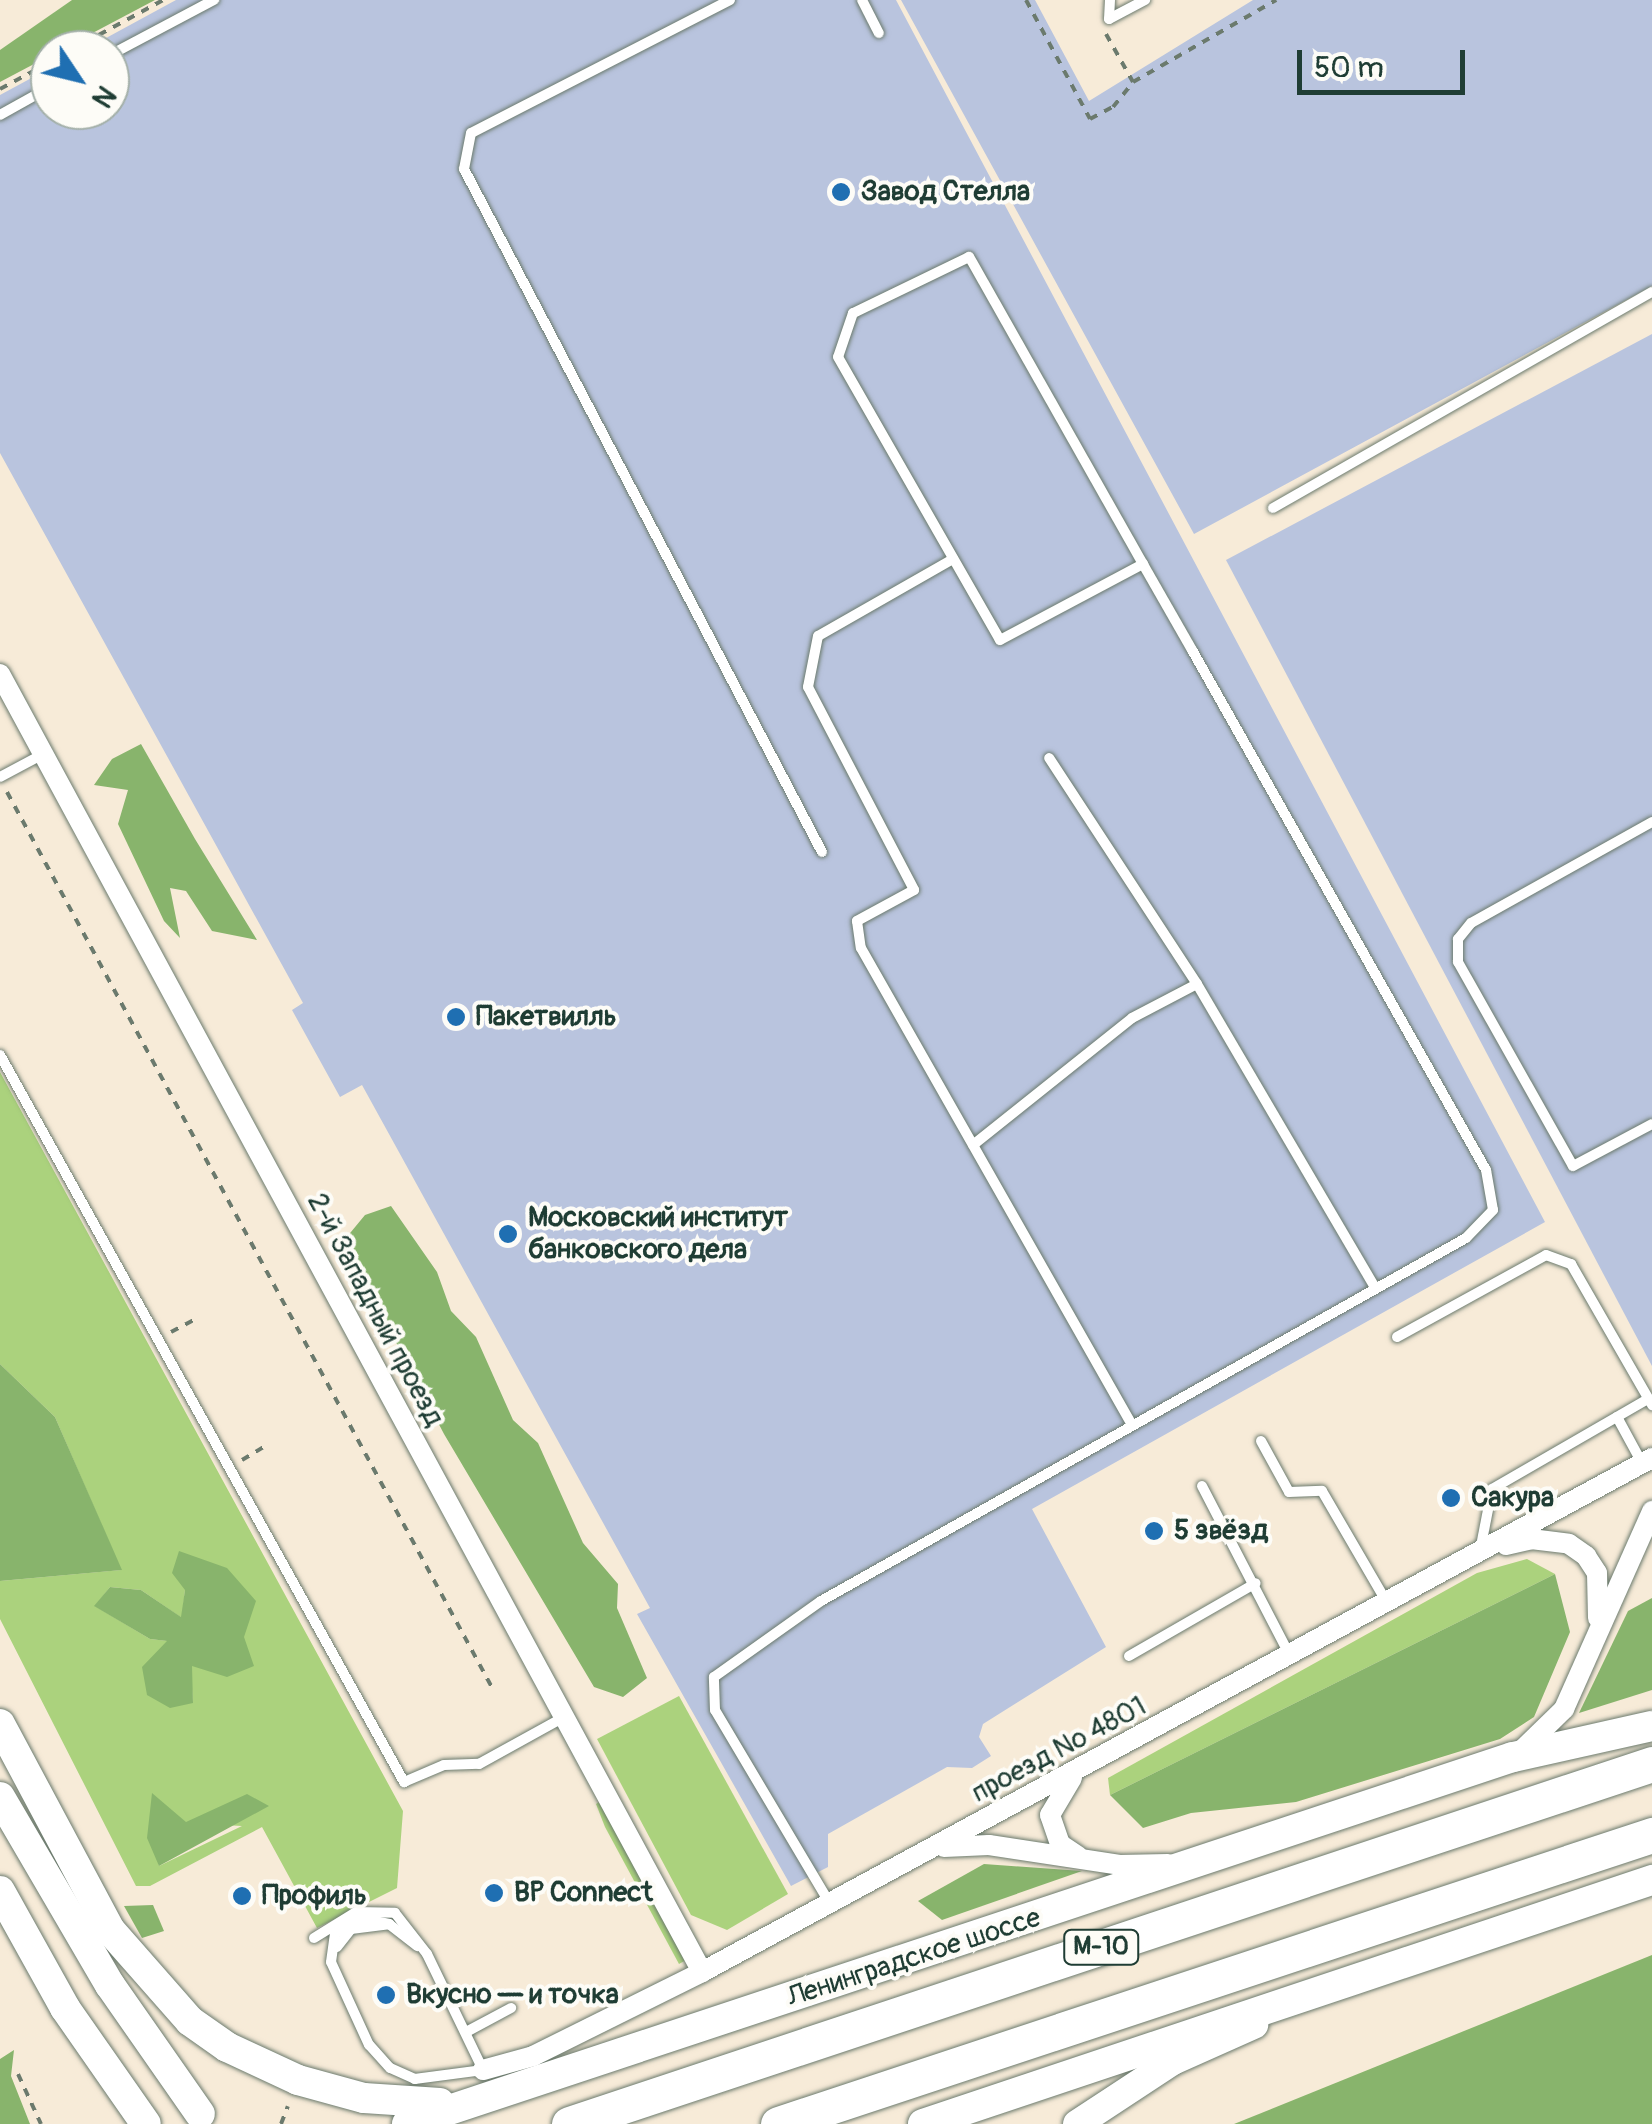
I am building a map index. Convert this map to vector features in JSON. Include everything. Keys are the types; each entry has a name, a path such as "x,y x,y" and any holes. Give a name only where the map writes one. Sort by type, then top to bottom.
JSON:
{"highway":[{"name":"Ленинградское шоссе","path":"569,2124 1652,1764"},
{"name":"М-10","path":"778,2124 1652,1835"}],"main road":[{"path":"0,1724 110,1930 190,2021 252,2060 324,2088 415,2105 486,2085"},
{"name":"Ленинградское шоссе","path":"406,2124 486,2085 1195,1864 1513,1757 1652,1726"},
{"path":"0,1797 110,1985 200,2114"},
{"path":"924,2124 1652,1880"},
{"path":"0,1891 28,1943 146,2124"}],"street":[{"name":"2-й Западный проезд","path":"0,674 702,1972"},
{"name":"проезд № 4801","path":"486,2085 533,2056 936,1848 1647,1461"},
{"path":"1513,1757 1564,1709 1652,1511"},
{"path":"1480,1552 1531,1538 1569,1544 1586,1556 1601,1598 1594,1637"},
{"path":"1084,1860 1060,1844 1050,1814 1064,1786 1086,1766"},
{"path":"936,1848 988,1845 1084,1860 1195,1864"},
{"path":"0,1906 28,1943"},
{"path":"1078,2124 1173,2061 1366,1976"}],"lane":[{"path":"130,44 214,0"},
{"path":"730,0 471,133 464,169 822,852"},
{"path":"862,0 880,33"},
{"path":"1109,19 1110,0"},
{"path":"1109,19 1144,0"},
{"path":"0,115 30,99"},
{"path":"830,1903 715,1710 714,1676 821,1601 1131,1423 1466,1238 1493,1210 1486,1170 1144,564 969,258 853,313 838,357 1000,640 1144,564"},
{"path":"1274,508 1652,292"},
{"path":"953,559 818,636 808,688 914,890 857,921 861,948 1131,1423"},
{"path":"0,778 43,754"},
{"path":"1049,758 1197,984 1375,1288"},
{"path":"1652,822 1471,923 1458,939 1458,962 1573,1166 1652,1124"},
{"path":"972,1145 1132,1018 1197,984"},
{"path":"0,1055 404,1782 444,1765 479,1764 564,1717"},
{"path":"1397,1338 1546,1255 1571,1264 1650,1402 1492,1489 1480,1552"},
{"path":"1617,1417 1647,1461"},
{"path":"1261,1440 1289,1492 1322,1491 1388,1604"},
{"path":"1202,1486 1256,1583 1290,1657"},
{"path":"1129,1656 1256,1583"},
{"path":"314,1938 356,1912 396,1913 427,1954 468,2031 486,2085 416,2080 390,2068 359,2027 331,1962 343,1934 388,1924 427,1954"},
{"path":"468,2031 511,2008"}],"path":[{"path":"108,30 163,0"},
{"path":"1026,0 1090,120 1113,107 1133,82 1276,0"},
{"path":"1109,19 1106,37 1133,82"},
{"path":"0,89 30,73"},
{"path":"0,778 494,1691"},
{"path":"158,1339 197,1318"},
{"path":"230,1468 269,1444"},
{"path":"18,2074 41,2124"}],"shaded area":[{"path":"176,0 896,0 1545,1222 1032,1509 1106,1647 983,1724 979,1737 991,1756 972,1768 947,1767 828,1834 828,1867 791,1886 637,1614 650,1608 362,1085 340,1097 292,1010 303,1003 0,453 0,95 30,79 30,130 130,130 130,30 121,30"},
{"path":"901,0 1035,0 1089,101 1253,0 1652,0 1652,286 1194,534"},
{"path":"1652,334 1652,1366 1226,560"}],"green space":[{"path":"72,0 155,0 98,30 30,30 30,66 0,82 0,50"},
{"path":"141,744 257,940 212,931 186,891 170,888 180,938 164,921 118,824 128,790 94,785 112,759"},
{"path":"0,1072 403,1811 397,1888 317,1928 262,1827 150,1886 136,1886 0,1619 0,1581 121,1570 55,1417 0,1364","holes":["110,1587 141,1590 182,1618 185,1590 193,1703 168,1641 150,1639 95,1606","152,1794 186,1823 242,1826 159,1866"]},
{"path":"391,1206 437,1272 451,1311 476,1337 513,1420 538,1443 583,1543 618,1584 617,1608 647,1678 623,1697 594,1687 444,1434 354,1262 346,1238 365,1215"},
{"path":"0,1364 55,1417 122,1570 0,1581"},
{"path":"179,1551 227,1568 256,1601 244,1637 254,1666 227,1677 192,1666 193,1703 170,1708 147,1695 142,1667 167,1641 150,1639 94,1606 110,1587 141,1590 181,1617 185,1590 172,1573"},
{"path":"1527,1559 1555,1574 1110,1795 1108,1778 1477,1573"},
{"path":"1555,1574 1570,1632 1534,1717 1500,1739 1296,1802 1191,1813 1143,1828 1110,1795"},
{"path":"1652,1598 1652,1690 1579,1713 1628,1611"},
{"path":"679,1696 788,1894 727,1930 691,1915 597,1739"},
{"path":"152,1793 186,1822 247,1794 269,1806 159,1866 147,1838"},
{"path":"607,1797 695,1955 679,1964 605,1827 596,1804"},
{"path":"984,1864 1082,1871 942,1920 918,1901"},
{"path":"153,1905 164,1931 142,1938 124,1906"},
{"path":"1652,1955 1652,2124 1234,2124"},
{"path":"14,2050 11,2076 30,2124 0,2124 0,2059"}],"place":[{"name":"Завод Стелла","path":"841,192"},
{"name":"Пакетвилль","path":"456,1017"},
{"name":"Московский институт банковского дела","path":"508,1234"},
{"name":"Сакура","path":"1451,1498"},
{"name":"5 звёзд","path":"1154,1531"},
{"name":"ВР Connect","path":"494,1893"},
{"name":"Профиль","path":"242,1896"},
{"name":"Вкусно — и точка","path":"386,1995"}]}
